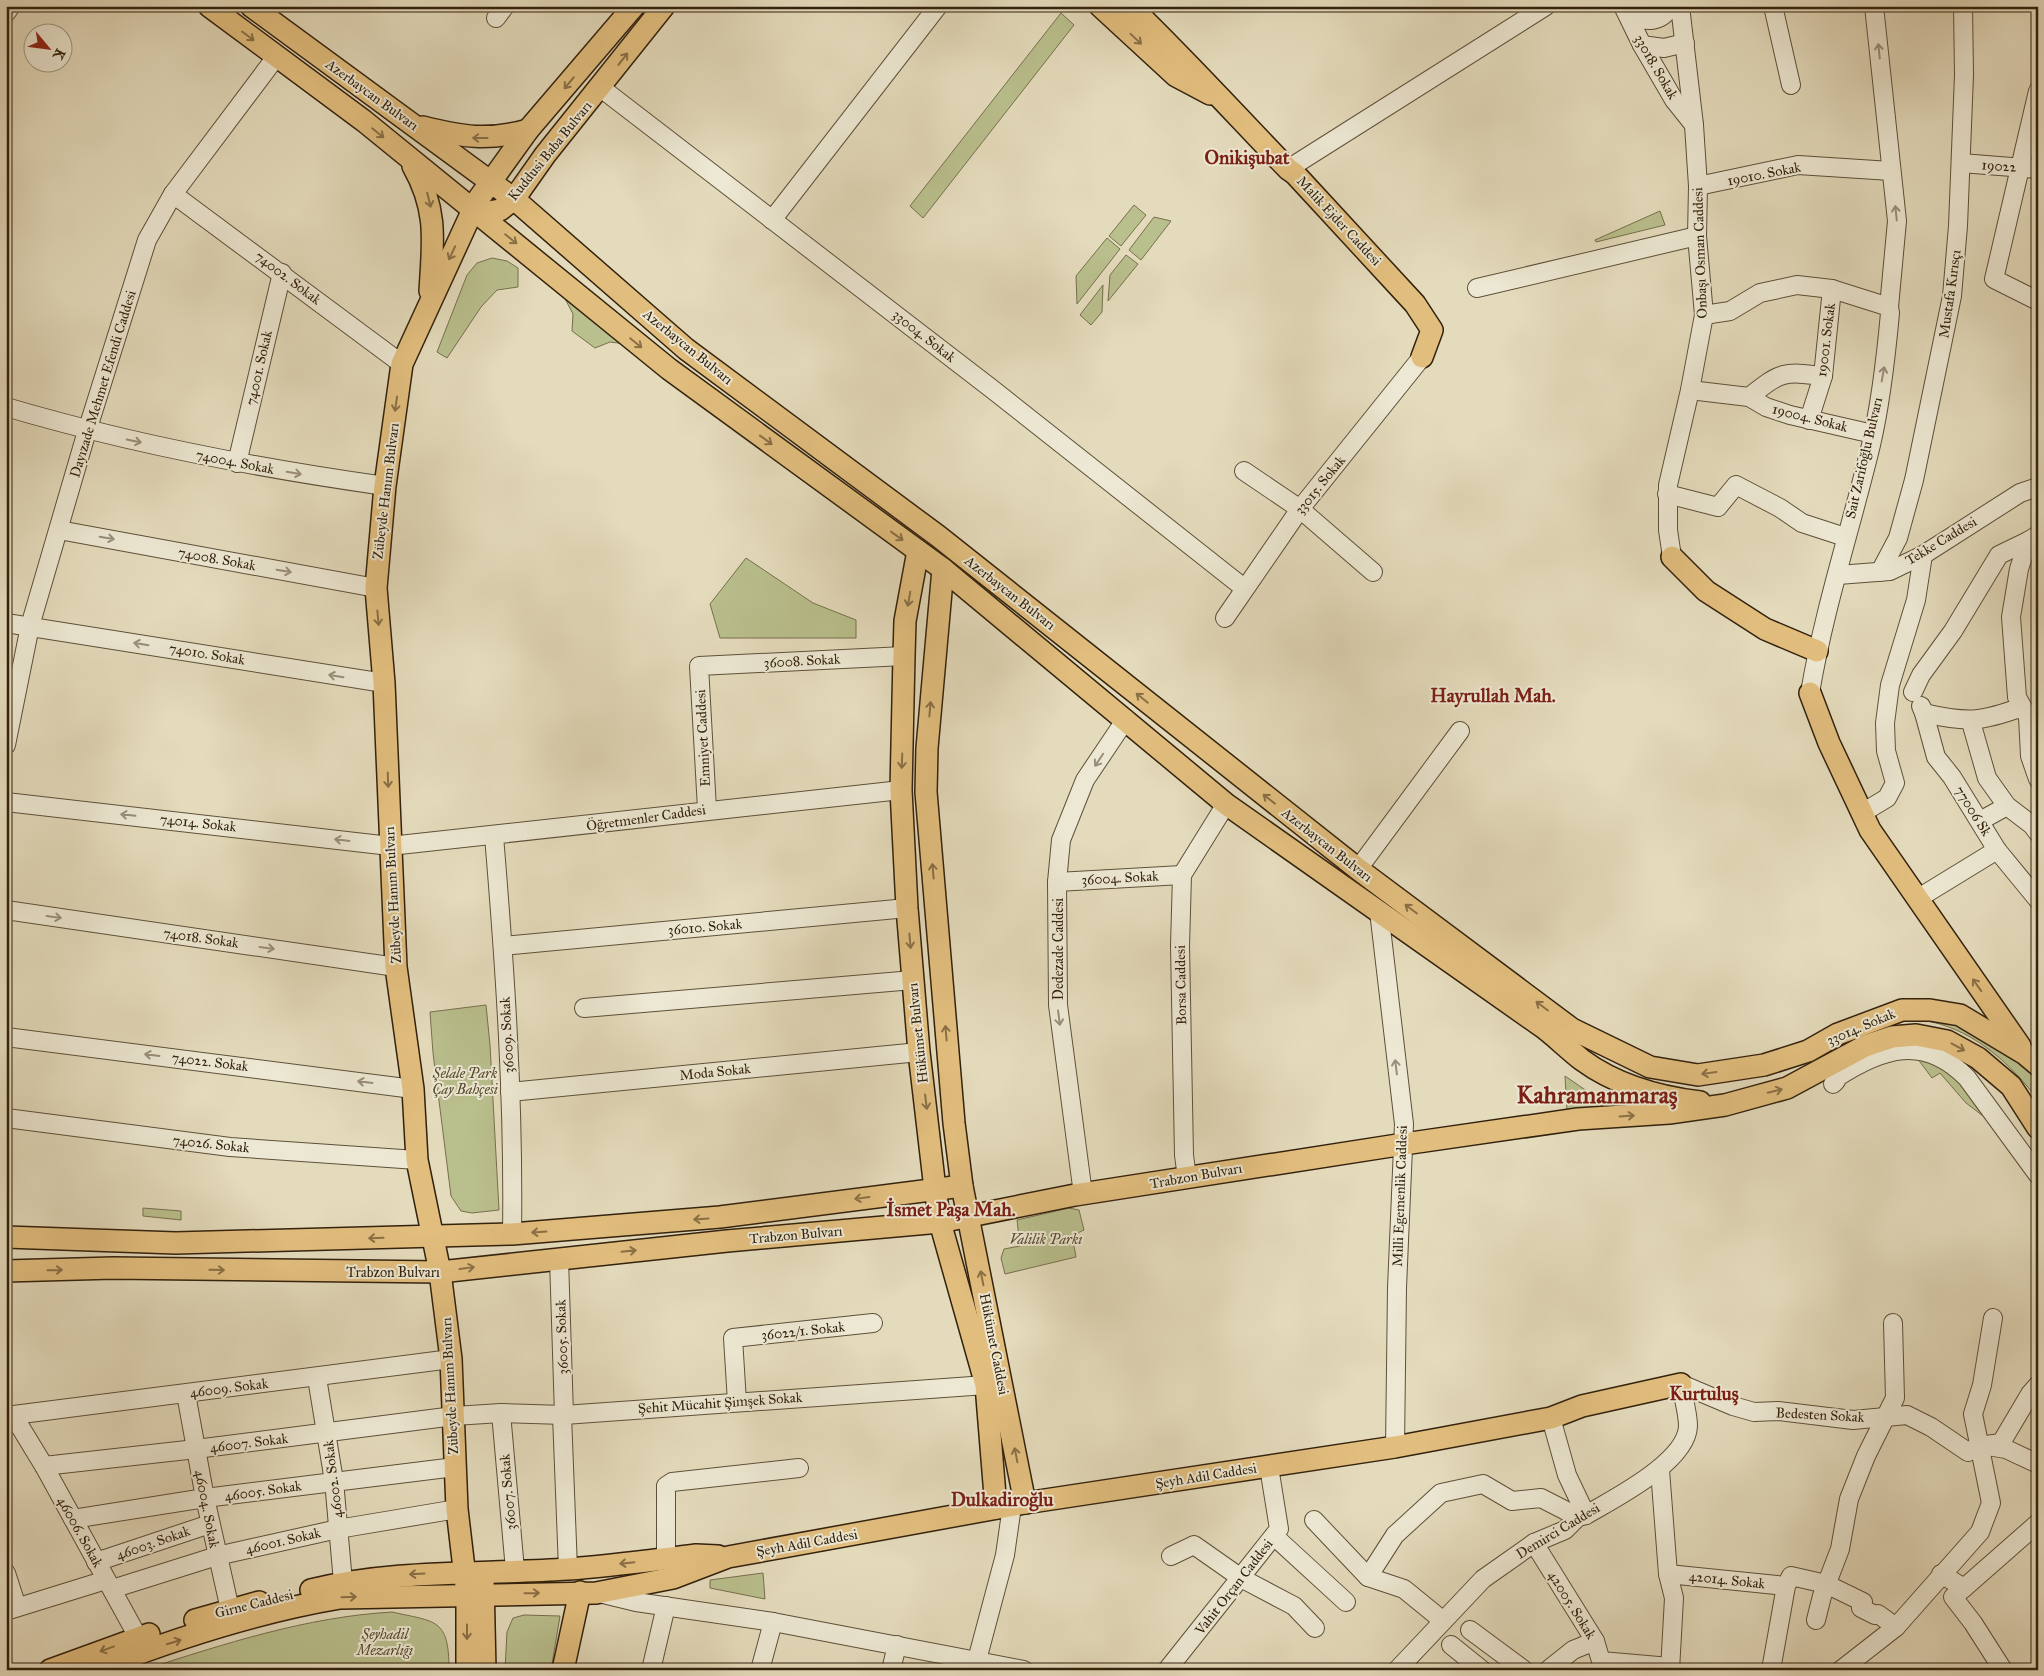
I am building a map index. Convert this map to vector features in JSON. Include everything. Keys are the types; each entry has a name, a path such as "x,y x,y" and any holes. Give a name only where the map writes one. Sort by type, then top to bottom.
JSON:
{"main road":[{"name":"Azerbaycan Bulvarı","path":"209,6 364,121 669,369 943,569 1126,719 1226,804 1544,1028 1582,1060 1615,1079 1637,1088 1678,1099 1728,1104"},
{"name":"Azerbaycan Bulvarı","path":"252,6 514,199 686,349 938,536 1358,869 1572,1029 1650,1068 1698,1074 1764,1065 1808,1051"},
{"name":"Kuddusi Baba Bulvarı","path":"634,6 528,130 473,209 488,212 500,210 514,199 545,154 601,88 664,6"},
{"name":"Malik Ejder Caddesi","path":"1100,6 1176,76 1220,98"},
{"name":"Malik Ejder Caddesi","path":"1130,6 1190,64 1415,304 1432,330 1422,356"},
{"path":"413,124 474,138 504,137 528,130"},
{"path":"408,157 425,188 431,211 433,243 429,304"},
{"name":"Zübeyde Hanım Bulvarı","path":"473,209 402,364 385,486 376,588 384,683 396,967 413,1089 417,1160 440,1272 451,1359 457,1509 474,1571 475,1594"},
{"name":"Hükümet Bulvarı","path":"918,551 905,621 901,790 907,908 919,1052 940,1222 986,1385 1011,1506"},
{"path":"1672,557 1706,591 1765,628 1817,651"},
{"name":"Hükümet Bulvarı","path":"943,569 926,748 926,792 954,1123 962,1186"},
{"name":"Sait Zarifoğlu Bulvarı","path":"1810,693 1829,743 1870,830 1961,961 2034,1060"},
{"name":"33014. Sokak","path":"1808,1051 1838,1034 1902,1010 1930,1010 1960,1015 2034,1060"},
{"path":"1728,1104 1787,1088 1865,1046 1892,1037 1916,1035 1947,1042 1978,1058 2011,1086 2036,1126"},
{"name":"Trabzon Bulvarı","path":"6,1272 113,1268 440,1272 559,1258 940,1222 1083,1194 1404,1144 1578,1119 1669,1113 1728,1104"},
{"name":"Trabzon Bulvarı","path":"6,1237 176,1244 512,1234 720,1217 962,1186"},
{"name":"Hükümet Caddesi","path":"962,1186 1011,1506"},
{"name":"Şeyh Adil Caddesi","path":"475,1594 588,1593 673,1578 728,1557 1011,1506 1396,1447 1551,1418 1582,1406 1681,1384"},
{"name":"Şeyh Adil Caddesi","path":"474,1571 568,1569 696,1555 728,1557"},
{"name":"Girne Caddesi","path":"50,1670 343,1582 395,1575 474,1571"},
{"path":"563,1670 588,1593"},
{"path":"467,1670 475,1594"},
{"path":"475,1594 485,1670"},
{"name":"Girne Caddesi","path":"232,1616 340,1598 475,1594"},
{"name":"Girne Caddesi","path":"96,1670 141,1644"}],"street":[{"path":"6,13 11,6"},
{"path":"772,220 938,6"},
{"path":"1288,169 1546,6"},
{"path":"1626,12 1647,22 1659,19 1670,6"},
{"name":"Onbaşı Osman Caddesi","path":"1672,557 1668,530 1668,494 1677,440 1690,390 1704,315 1697,236 1698,186 1694,125 1680,6"},
{"path":"1773,6 1791,85"},
{"name":"Sait Zarifoğlu Bulvarı","path":"1810,693 1817,651 1873,434 1886,359 1897,221 1874,6"},
{"name":"Mustafa Kırısçı","path":"1880,572 1898,538 1914,480 1944,341 1952,287 1961,163 1965,59 1963,6"},
{"name":"33018. Sokak","path":"1626,12 1642,45 1674,100 1694,125"},
{"path":"1642,45 1664,48 1685,44"},
{"name":"Dayızade Mehmet Efendi Caddesi","path":"6,745 30,626 87,431 148,240 173,194 276,57"},
{"name":"33004. Sokak","path":"601,88 992,389 1244,588"},
{"path":"2038,91 1994,279 2038,300"},
{"name":"19022","path":"1961,163 2038,169"},
{"name":"19010. Sokak","path":"1698,186 1798,165 1844,170 1891,171"},
{"name":"74002. Sokak","path":"173,194 282,272 402,364"},
{"path":"1477,288 1697,236"},
{"name":"74001. Sokak","path":"237,463 282,272"},
{"path":"1704,315 1730,311 1760,293 1797,285 1832,289 1889,306"},
{"name":"19001. Sokak","path":"1810,420 1823,376 1832,289"},
{"name":"33015. Sokak","path":"1225,618 1300,509 1422,356"},
{"path":"1690,390 1749,397 1776,376 1797,373 1823,376"},
{"name":"19004. Sokak","path":"1749,397 1766,407 1810,420 1873,434"},
{"name":"74004. Sokak","path":"6,407 87,431 237,463 385,486"},
{"path":"1244,471 1300,509 1373,572"},
{"path":"1668,494 1718,507 1736,485 1780,508 1802,523 1846,537"},
{"name":"Tekke Caddesi","path":"1838,575 1890,571 1923,554 2020,493 2038,487"},
{"name":"74008. Sokak","path":"59,530 376,588"},
{"path":"1890,686 1913,692 1921,676 1953,631 1999,555 2033,538"},
{"path":"2033,538 2019,569 2011,617 2018,697 2030,715 2030,756 2038,778"},
{"path":"1862,813 1887,798 1895,783 1886,751 1885,723 1890,686 1916,600 1923,554"},
{"name":"74010. Sokak","path":"6,622 384,683"},
{"name":"36008. Sokak","path":"700,666 904,656"},
{"name":"Emniyet Caddesi","path":"700,666 706,809"},
{"name":"77006 Sk","path":"1913,692 1924,713 1936,757 1980,820 1997,850 2038,900"},
{"path":"1924,713 1971,722 2030,715"},
{"name":"Dedezade Caddesi","path":"1083,1194 1058,1005 1057,882 1061,840 1085,780 1126,719"},
{"path":"1971,722 1987,778 2007,806 2032,825 2038,833"},
{"path":"1358,869 1460,731"},
{"name":"Öğretmenler Caddesi","path":"390,846 611,823 706,809 901,790"},
{"name":"74014. Sokak","path":"6,802 390,846"},
{"path":"1182,875 1226,804"},
{"path":"1980,820 2007,806"},
{"name":"36009. Sokak","path":"494,836 503,946 513,1152 512,1234"},
{"path":"1913,891 1997,850"},
{"name":"36004. Sokak","path":"1057,882 1182,875"},
{"name":"Borsa Caddesi","path":"1182,875 1180,946 1184,1155 1188,1178"},
{"name":"36010. Sokak","path":"503,946 907,908"},
{"name":"74018. Sokak","path":"6,910 396,967"},
{"name":"Milli Egemenlik Caddesi","path":"1379,911 1387,992 1403,1115 1404,1144 1397,1288 1396,1447"},
{"path":"1383,946 1394,932 1410,933"},
{"path":"584,1008 913,980"},
{"name":"74022. Sokak","path":"6,1037 413,1089"},
{"path":"1833,1084 1836,1078 1852,1067 1883,1055 1905,1050 1929,1051 1954,1064 1967,1078 2038,1175"},
{"name":"Moda Sokak","path":"510,1092 919,1052"},
{"name":"74026. Sokak","path":"6,1118 230,1147 417,1160"},
{"name":"36005. Sokak","path":"559,1258 568,1569"},
{"path":"1841,1670 1896,1627 1921,1601 1941,1574 1980,1532 1990,1503 1981,1445 1975,1434 1973,1414 1982,1385 1993,1318"},
{"path":"1816,1620 1826,1584 1840,1548 1849,1499 1866,1456 1888,1416 1895,1398 1893,1323"},
{"name":"36022/1. Sokak","path":"737,1402 733,1338 873,1324"},
{"name":"46009. Sokak","path":"10,1416 317,1378 451,1359"},
{"name":"46002. Sokak","path":"317,1378 334,1481 343,1582"},
{"name":"Bedesten Sokak","path":"1681,1384 1733,1406 1754,1412 1778,1411 1853,1420 1907,1415 1931,1427 1968,1452 1981,1445 2006,1449 2038,1464"},
{"name":"Demirci Caddesi","path":"1398,1670 1442,1620 1483,1579 1534,1543 1565,1530 1582,1516 1660,1470 1681,1445 1688,1427 1681,1384"},
{"name":"Şehit Mücahit Şimşek Sokak","path":"454,1416 501,1413 563,1415 986,1385"},
{"path":"1981,1445 2001,1443 2030,1394 2038,1385"},
{"name":"46004. Sokak","path":"186,1394 210,1524 232,1616"},
{"name":"36007. Sokak","path":"501,1413 514,1570"},
{"name":"46006. Sokak","path":"10,1416 44,1466 141,1644"},
{"name":"46007. Sokak","path":"44,1466 196,1450 454,1416"},
{"path":"1551,1418 1567,1475 1582,1516"},
{"name":"46005. Sokak","path":"73,1519 205,1498 454,1467"},
{"name":"Vahit Orçan Caddesi","path":"1167,1670 1279,1529 1269,1467"},
{"path":"666,1558 666,1486 672,1482 799,1468"},
{"path":"1660,1470 1668,1574 1674,1598 1670,1668"},
{"path":"1368,1577 1395,1535 1441,1493 1484,1484 1512,1501 1541,1498 1582,1516"},
{"path":"977,1660 1005,1555 1011,1506"},
{"name":"46001. Sokak","path":"12,1609 217,1556 338,1529 457,1509"},
{"path":"1314,1520 1368,1577 1404,1590 1442,1620"},
{"path":"2004,1670 1973,1622 1953,1597 2038,1523"},
{"name":"46003. Sokak","path":"96,1562 210,1524"},
{"path":"1274,1536 1346,1602"},
{"name":"42005. Sokak","path":"1534,1543 1596,1641 1601,1662 1670,1668"},
{"path":"1171,1556 1194,1544 1241,1578 1294,1606 1315,1628"},
{"path":"6,1573 12,1609"},
{"name":"42014. Sokak","path":"1668,1574 1826,1584 1863,1602 1861,1608 1875,1615 1878,1614 1896,1627"},
{"path":"1941,1574 1964,1588"},
{"path":"1771,1670 1789,1581"},
{"path":"588,1593 773,1622 1024,1670"},
{"path":"651,1670 666,1606"},
{"path":"760,1670 773,1622"},
{"path":"1470,1630 1524,1670"},
{"path":"1548,1670 1573,1650 1596,1641"},
{"path":"1451,1644 1482,1670"},
{"path":"892,1670 897,1645"}],"green space":[{"path":"1061,13 1074,25 923,218 910,206"},
{"path":"1134,205 1146,215 1121,246 1109,236"},
{"path":"1660,211 1665,225 1596,242 1595,240"},
{"path":"1154,217 1171,221 1141,260 1129,250"},
{"path":"1107,238 1120,249 1077,304 1076,276"},
{"path":"1126,255 1138,264 1108,301 1110,275"},
{"path":"492,258 507,261 518,268 518,287 497,290 481,307 447,358 437,352 467,275 477,263"},
{"path":"1103,285 1102,312 1091,325 1080,315"},
{"path":"560,289 633,345 610,342 595,348 572,331 573,314"},
{"path":"746,558 813,603 856,620 856,638 720,638 710,604"},
{"name":"Şelale Park Çay Bahçesi","path":"486,1005 499,1210 472,1213 461,1211 451,1196 433,1053 430,1012"},
{"path":"1904,1013 1965,1024 2038,1074 2038,1100 2017,1074 1978,1042 1963,1033 1932,1022 1905,1021"},
{"path":"1914,1054 1951,1066 1991,1122 1966,1103 1940,1073 1932,1078"},
{"path":"1565,1076 1600,1100 1613,1093 1637,1105 1567,1111"},
{"path":"143,1208 181,1211 181,1220 143,1216"},
{"name":"Valilik Parkı","path":"1069,1208 1079,1210 1084,1230 1074,1237 1076,1257 1005,1274 1001,1258 1004,1249 1020,1246 1017,1220"},
{"path":"763,1573 765,1599 710,1588 710,1580"},
{"name":"Şeyhadil Mezarlığı","path":"392,1612 429,1621 443,1631 448,1653 449,1670 143,1670 266,1633 328,1620"},
{"path":"524,1615 560,1616 551,1670 505,1670 507,1632 513,1618"}],"district":[{"name":"Onikişubat","path":"1247,157"},
{"name":"Hayrullah Mah.","path":"1493,695"},
{"name":"Kahramanmaraş","path":"1597,1095"},
{"name":"İsmet Paşa Mah.","path":"951,1209"},
{"name":"Kurtuluş","path":"1704,1393"},
{"name":"Dulkadiroğlu","path":"1002,1499"}]}
